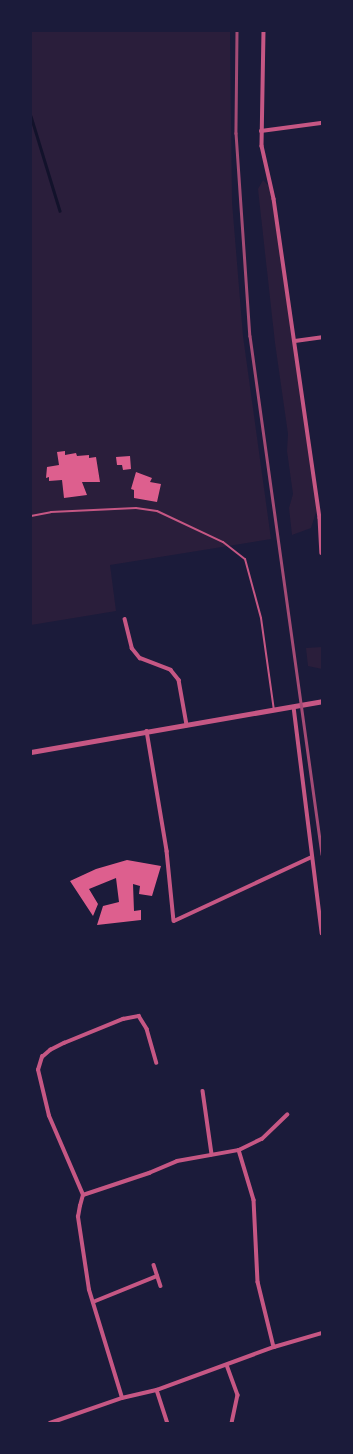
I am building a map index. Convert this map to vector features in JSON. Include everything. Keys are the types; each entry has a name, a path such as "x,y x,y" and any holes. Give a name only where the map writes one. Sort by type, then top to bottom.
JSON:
{"street":[{"path":"264,31 261,131 274,199 295,341 320,518 322,552"},
{"path":"261,131 322,123"},
{"path":"295,341 322,337"},
{"path":"125,619 132,648 140,658 171,670 179,680 187,725"},
{"path":"31,752 322,702"},
{"path":"294,707 322,933"},
{"path":"147,731 167,851 174,921 312,857"},
{"path":"122,1398 93,1302 82,1254 78,1217 84,1195 49,1116 38,1070 42,1058 50,1050 123,1019 139,1016 147,1029 157,1063"},
{"path":"203,1091 212,1154"},
{"path":"84,1195 149,1173 177,1161 239,1150 262,1139 287,1115"},
{"path":"239,1150 254,1200 258,1282 274,1347"},
{"path":"154,1265 162,1286"},
{"path":"93,1302 157,1276"},
{"path":"50,1423 122,1398 156,1390 274,1347 322,1332"},
{"path":"227,1365 238,1395 232,1423"},
{"path":"156,1390 168,1423"}],"lane":[{"path":"31,516 52,512 136,508 157,511 223,542 245,559 261,618 274,711"}],"shaded area":[{"path":"31,31 230,31 232,202 243,336 271,539 110,565 116,611 31,625"},
{"path":"263,180 269,186 272,199 318,506 311,528 292,535 289,508 293,494 287,451 288,434 275,343 258,189"},
{"path":"322,647 322,669 308,666 306,648"}],"building":[{"path":"65,451 65,455 76,453 77,456 89,455 89,458 96,457 100,482 82,482 87,495 64,498 62,480 49,481 49,477 46,478 47,467 59,465 57,452"},
{"path":"130,456 131,469 123,470 122,465 117,465 116,457"},
{"path":"136,472 152,478 150,482 161,484 157,502 134,498 134,490 131,489"},
{"path":"127,860 161,866 152,896 139,894 140,886 133,884 134,911 141,910 141,920 97,925 103,906 119,902 116,878 89,889 98,904 93,916 70,881 96,869"}],"waterway":[{"path":"31,116 60,211"}],"railway":[{"path":"237,31 236,133 250,336 322,854"}]}
